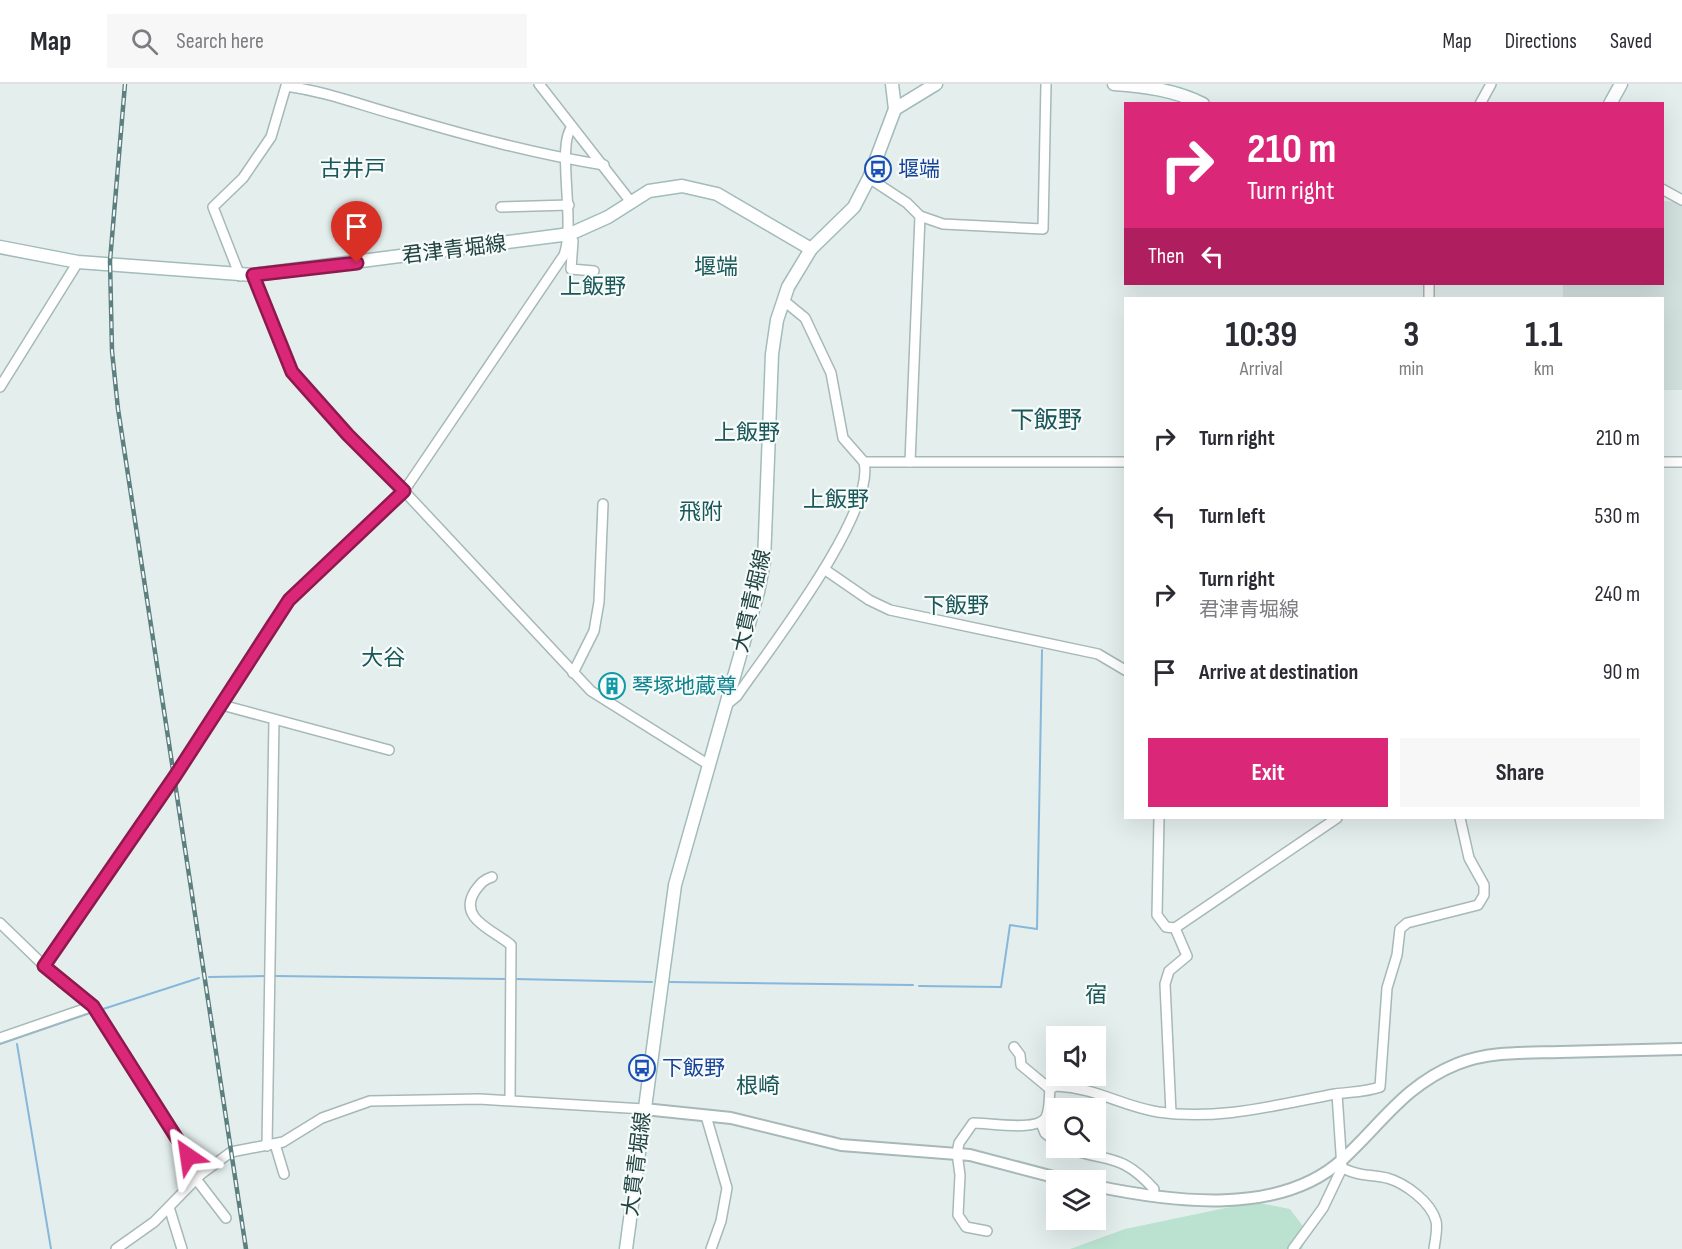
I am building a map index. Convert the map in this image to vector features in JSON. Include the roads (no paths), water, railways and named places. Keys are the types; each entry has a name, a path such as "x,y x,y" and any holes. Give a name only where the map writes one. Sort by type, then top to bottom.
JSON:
{"main road":[{"name":"大貫青堀線","path":"626,1249 671,907 758,592 764,562 772,354 783,300 788,287 811,249 854,207 869,178 895,109 892,84"},
{"path":"895,109 936,84"},
{"path":"1114,84 1139,85 1198,102"},
{"path":"1611,102 1621,84"},
{"name":"君津青堀線","path":"0,247 78,262 247,276 572,234 659,188 682,186 717,194 811,249"}],"street":[{"path":"539,84 631,202"},
{"path":"869,178 907,203 920,216 943,224 1043,229 1046,84"},
{"path":"1479,84 1490,86 1481,102"},
{"path":"604,165 565,159 396,115 323,91 286,86 271,137 243,178 213,207 292,372 348,435 404,491 591,691 709,765"},
{"path":"572,127 568,131 565,159 572,234 570,267 573,270 594,271"},
{"path":"1664,190 1682,200"},
{"path":"501,207 569,205"},
{"path":"910,462 920,216"},
{"path":"44,966 222,705 289,600 404,491 564,255 572,234"},
{"path":"0,387 78,262"},
{"path":"726,705 737,696 824,570 843,537 864,480 864,462 843,438 831,373 805,318 783,300"},
{"path":"864,462 1124,462"},
{"path":"1664,462 1682,462"},
{"path":"573,673 594,632 603,504"},
{"path":"824,570 869,600 890,610 1098,654 1124,669"},
{"path":"222,705 389,750"},
{"path":"274,720 271,1145 284,1174"},
{"path":"1159,819 1157,915 1166,927 1175,928 1336,819"},
{"path":"1050,1089 1056,1086 1077,1087 1142,1108 1171,1113 1257,1111 1380,1087 1387,988 1397,955 1400,929 1407,923 1478,905 1484,896 1484,885 1469,858 1460,819"},
{"path":"492,877 483,880 469,900 469,908 477,920 511,945 510,1100"},
{"path":"0,923 44,966 93,1006 198,1177 226,1218"},
{"path":"1171,1113 1165,984 1169,971 1187,956 1175,928"},
{"path":"0,1038 93,1006"},
{"path":"1014,1047 1020,1055 1021,1065 1050,1089"},
{"path":"1106,1188 1152,1196 1213,1200 1265,1197 1303,1185 1341,1164 1411,1089 1460,1063 1497,1054 1682,1049"},
{"path":"987,1231 969,1228 959,1220 957,1210 960,1161 957,1153 959,1143 973,1124 1031,1126 1041,1123 1047,1116 1050,1089"},
{"path":"1293,1249 1323,1208 1341,1164 1337,1094"},
{"path":"116,1249 154,1222 198,1177 231,1152 271,1145 330,1115 370,1101 439,1098 510,1100 644,1109 763,1124 841,1145 957,1153 1046,1175"},
{"path":"706,1116 727,1188 723,1213 711,1249"},
{"path":"1041,1123 1046,1134"},
{"path":"1106,1157 1131,1167 1154,1189 1152,1196"},
{"path":"1341,1164 1359,1176 1388,1178 1406,1186 1430,1208 1436,1222 1434,1249"},
{"path":"169,1207 182,1249"}],"waterway":[{"path":"919,986 1001,987 1010,925 1037,929 1042,650"},
{"path":"209,977 267,976"},
{"path":"275,976 506,979"},
{"path":"100,1010 199,978"},
{"path":"515,979 652,982"},
{"path":"668,982 913,985"},
{"path":"0,1044 93,1012"},
{"path":"17,1044 51,1249"}],"railway":[{"path":"125,84 110,261 112,351 118,409 246,1249"}],"place":[{"name":"堰端","path":"878,169"},
{"name":"琴塚地蔵尊","path":"612,686"},
{"name":"下飯野","path":"642,1068"}],"district":[{"name":"古井戸","path":"353,169"},
{"name":"堰端","path":"716,267"},
{"name":"上飯野","path":"593,287"},
{"name":"下飯野","path":"1046,420"},
{"name":"上飯野","path":"747,433"},
{"name":"上飯野","path":"836,500"},
{"name":"飛附","path":"701,512"},
{"name":"下飯野","path":"956,606"},
{"name":"大谷","path":"383,658"},
{"name":"宿","path":"1096,995"},
{"name":"根崎","path":"758,1086"}]}
